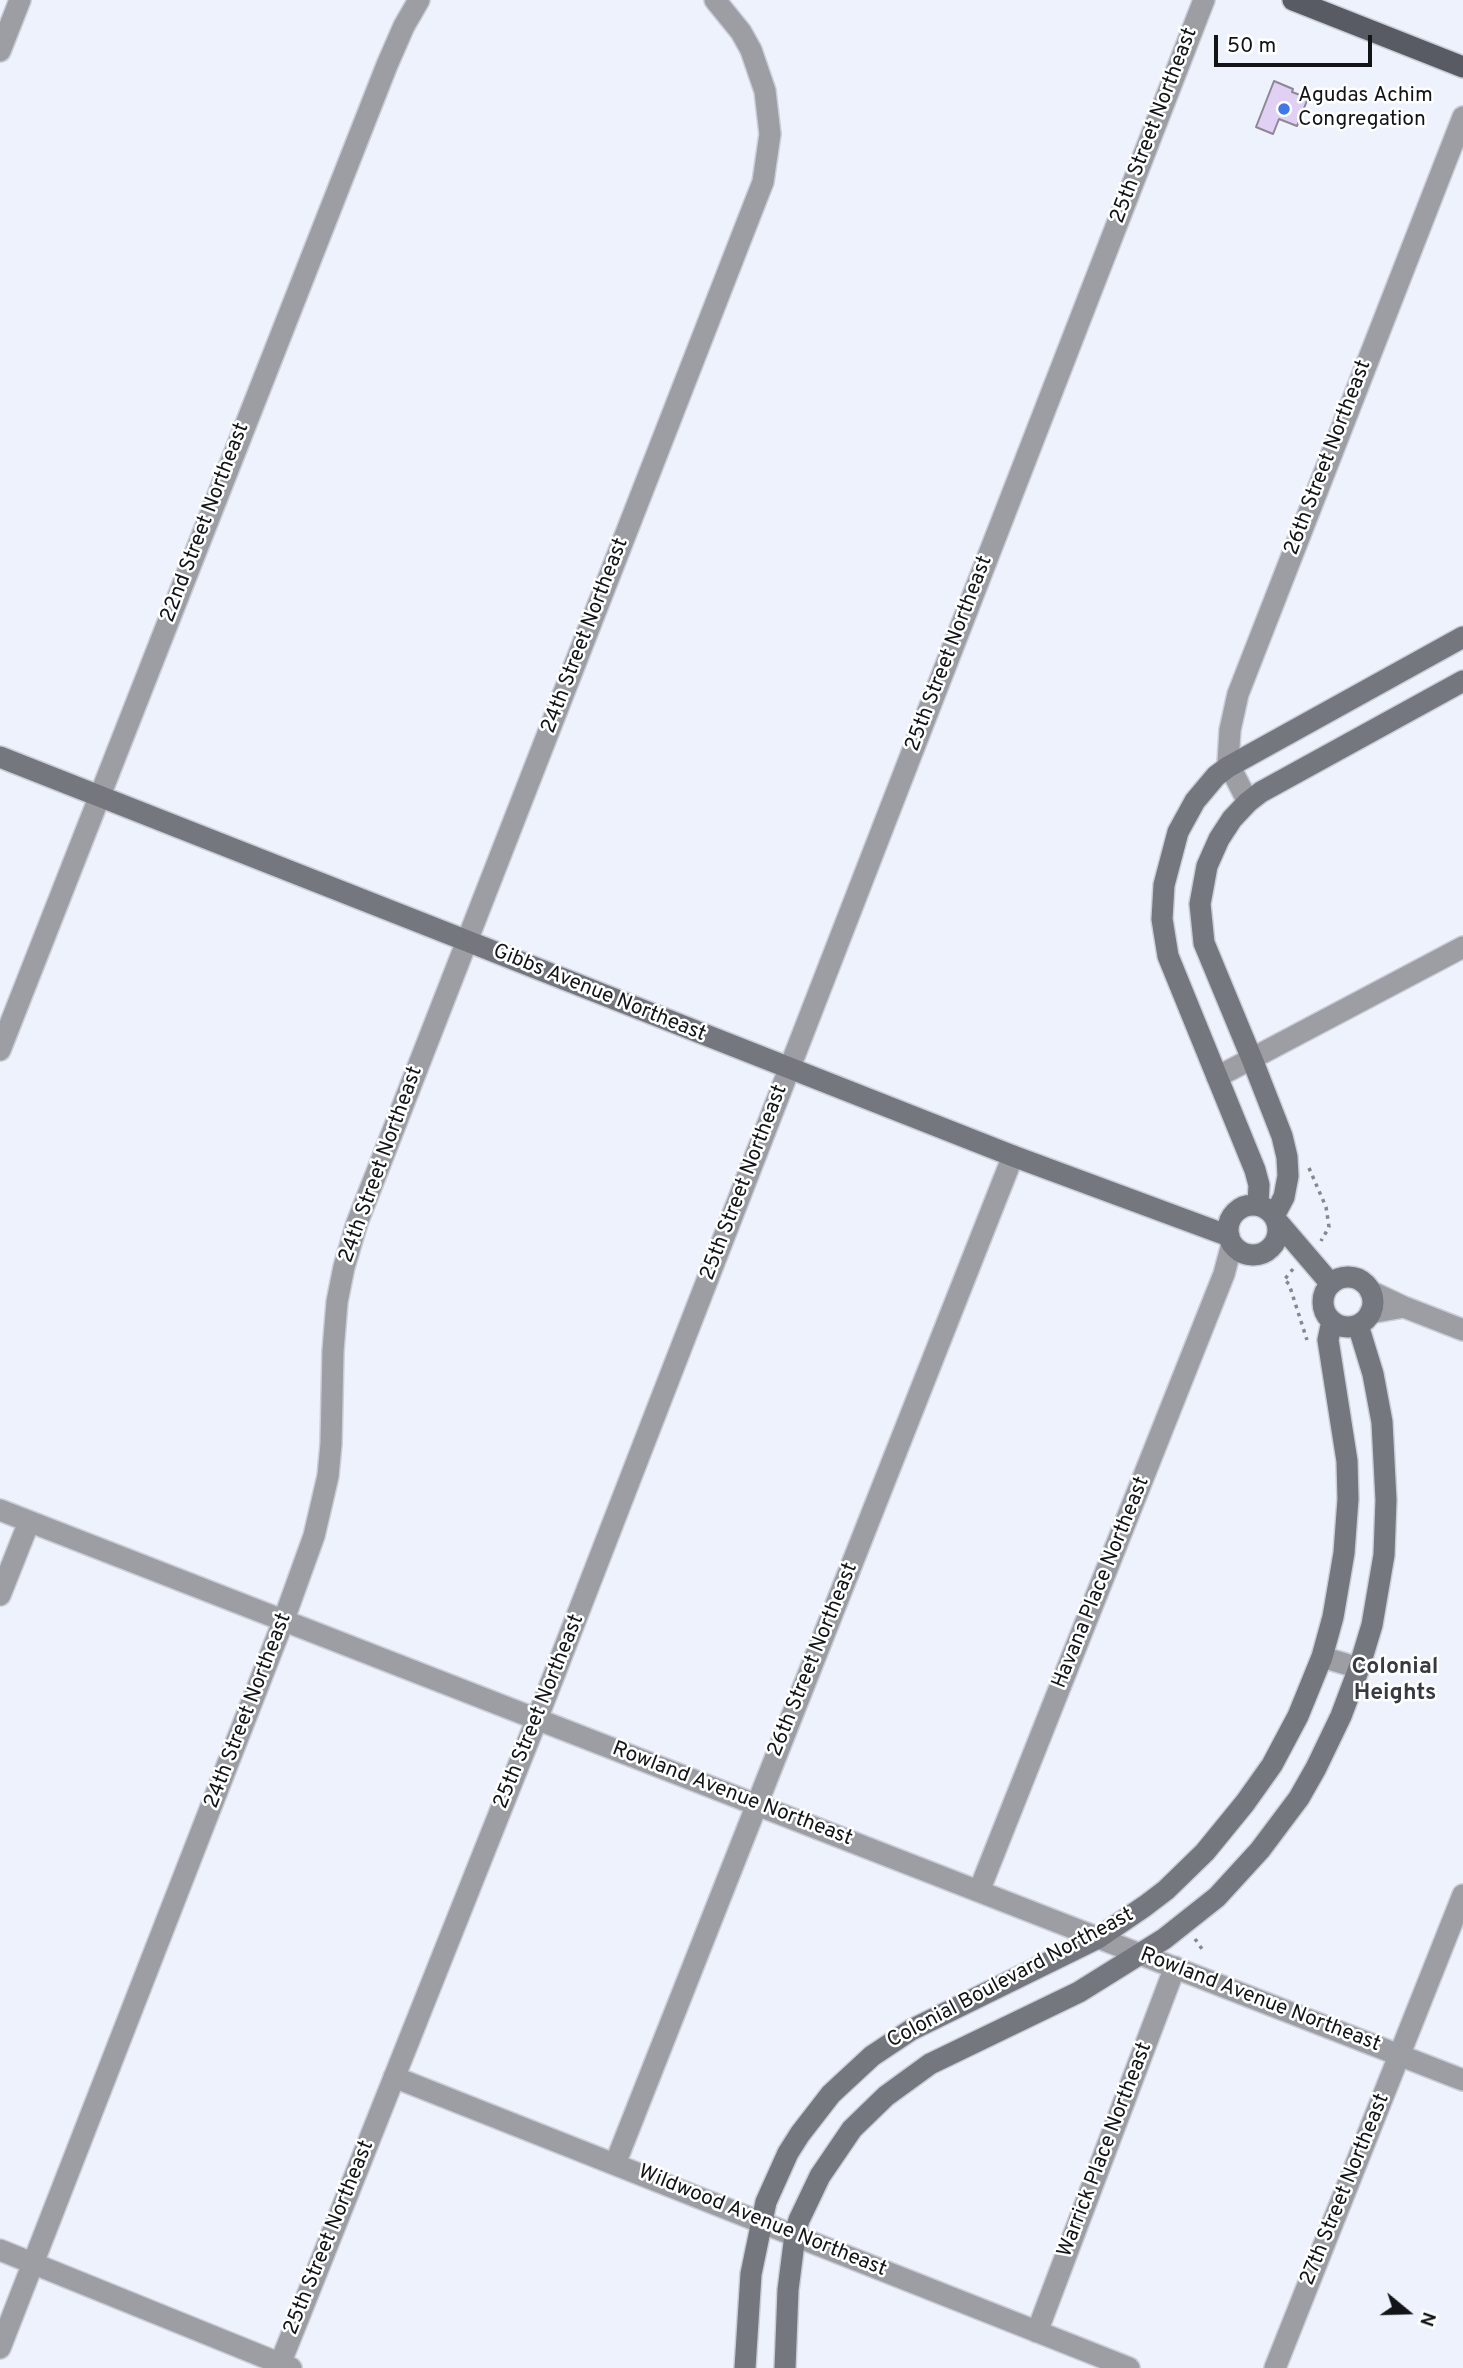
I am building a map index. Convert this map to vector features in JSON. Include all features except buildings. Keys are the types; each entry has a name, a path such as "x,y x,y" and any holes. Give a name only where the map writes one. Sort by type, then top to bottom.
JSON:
{"main road":[{"path":"1293,0 1463,66"}],"street":[{"path":"0,51 20,0"},
{"name":"22nd Street Northeast","path":"0,1050 387,65 419,0"},
{"name":"24th Street Northeast","path":"0,2348 283,1622 314,1536 328,1476 337,1302 357,1223 763,181 770,134 765,91 746,41 715,0"},
{"name":"25th Street Northeast","path":"285,2366 394,2077 537,1719 1204,0"},
{"name":"26th Street Northeast","path":"1228,766 1228,739 1238,694 1463,117"},
{"path":"1463,637 1228,766 1205,789 1186,815 1169,859 1162,902 1168,956 1178,986 1258,1178 1271,1220 1273,1245 1264,1252 1251,1255 1234,1239 1241,1208 1271,1220 1327,1290 1340,1278 1355,1278 1362,1281 1370,1291 1463,1330"},
{"path":"1271,1220 1284,1197 1288,1176 1287,1157 1252,1059 1210,961 1202,933 1200,914 1203,882 1214,847 1232,819 1248,802 1275,784 1463,681"},
{"name":"Gibbs Avenue Northeast","path":"0,757 789,1069 1234,1239"},
{"path":"1228,766 1248,802"},
{"path":"1217,1077 1463,947"},
{"name":"26th Street Northeast","path":"615,2164 1013,1156"},
{"name":"Havana Place Northeast","path":"979,1891 1224,1274 1234,1239"},
{"name":"Colonial Boulevard Northeast","path":"745,2368 751,2274 760,2221 788,2153 815,2113 848,2076 911,2030 1098,1938 1166,1890 1225,1829 1272,1765 1298,1716 1322,1657 1345,1553 1347,1461 1328,1340 1332,1321 1324,1310 1327,1290"},
{"name":"Colonial Boulevard Northeast","path":"785,2368 788,2290 795,2235 807,2200 831,2158 852,2129 886,2096 930,2064 1079,1992 1164,1939 1217,1897 1260,1850 1316,1768 1341,1716 1359,1668 1372,1625 1382,1575 1386,1500 1385,1450 1364,1319 1373,1300 1370,1291"},
{"path":"1332,1321 1344,1327 1404,1307"},
{"name":"Rowland Avenue Northeast","path":"0,1510 1463,2080"},
{"path":"0,1595 29,1522"},
{"path":"1322,1657 1359,1668"},
{"name":"27th Street Northeast","path":"1275,2368 1463,1895"},
{"name":"Warrick Place Northeast","path":"1037,2332 1175,1968"},
{"name":"Wildwood Avenue Northeast","path":"394,2077 1129,2368"},
{"path":"0,2250 285,2366"}],"path":[{"path":"1284,1280 1289,1284 1307,1341"}],"place":[{"name":"Agudas Achim Congregation","path":"1284,109"}],"district":[{"name":"Colonial Heights","path":"1395,1681"}]}
